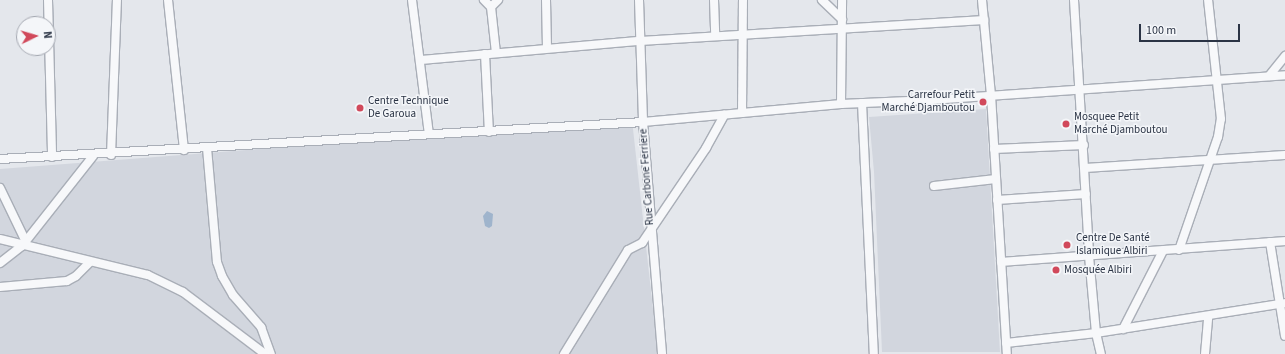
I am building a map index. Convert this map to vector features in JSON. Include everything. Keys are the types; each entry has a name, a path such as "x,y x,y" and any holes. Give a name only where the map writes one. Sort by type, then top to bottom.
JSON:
{"street":[{"path":"48,0 52,157"},
{"path":"111,155 116,0"},
{"path":"168,0 184,150"},
{"path":"412,0 421,60 429,134"},
{"path":"484,0 491,7 496,53"},
{"path":"491,7 498,0"},
{"path":"546,0 547,48"},
{"name":"Rue Carbone Ferriere","path":"639,0 643,122 662,354"},
{"path":"714,0 715,36"},
{"path":"742,113 744,0"},
{"path":"822,0 842,19"},
{"path":"841,104 842,0"},
{"path":"982,0 991,95 1007,354"},
{"path":"1074,0 1081,88 1089,256 1096,333 1102,354"},
{"path":"1179,250 1210,160 1222,119 1208,0"},
{"path":"421,60 640,41 984,20"},
{"path":"485,54 489,132"},
{"path":"1269,76 1285,56"},
{"path":"0,159 111,155 429,134 489,132 643,122 841,104 1081,88 1218,81 1285,74"},
{"path":"862,103 874,354"},
{"path":"564,354 628,250 642,243 651,227 706,148 724,115"},
{"path":"994,150 1084,145"},
{"path":"207,148 217,262 222,276 233,295 260,327 271,354"},
{"path":"1085,168 1285,155"},
{"path":"0,263 24,244 93,156"},
{"path":"934,186 996,179"},
{"path":"0,188 2,200 24,244"},
{"path":"997,200 1086,194"},
{"path":"0,239 148,275 183,292 265,354"},
{"path":"1001,262 1285,241"},
{"path":"1270,242 1283,303 1285,336"},
{"path":"1123,329 1163,251"},
{"path":"0,287 67,281 76,276 90,262"},
{"path":"1006,343 1096,333 1208,317 1283,303"},
{"path":"1205,354 1208,317"}],"shaded area":[{"path":"986,109 1000,352 882,352 874,172 869,117"},
{"path":"632,120 658,354 0,354 0,169"}],"water":[{"path":"487,211 493,214 492,226 489,228 485,226 483,216"}],"place":[{"name":"Carrefour Petit Marché Djamboutou","path":"983,102"},
{"name":"Centre Technique De Garoua","path":"360,108"},
{"name":"Mosquee Petit Marché Djamboutou","path":"1066,124"},
{"name":"Centre De Santé Islamique Albiri","path":"1067,245"},
{"name":"Mosquée Albiri","path":"1056,270"}]}
